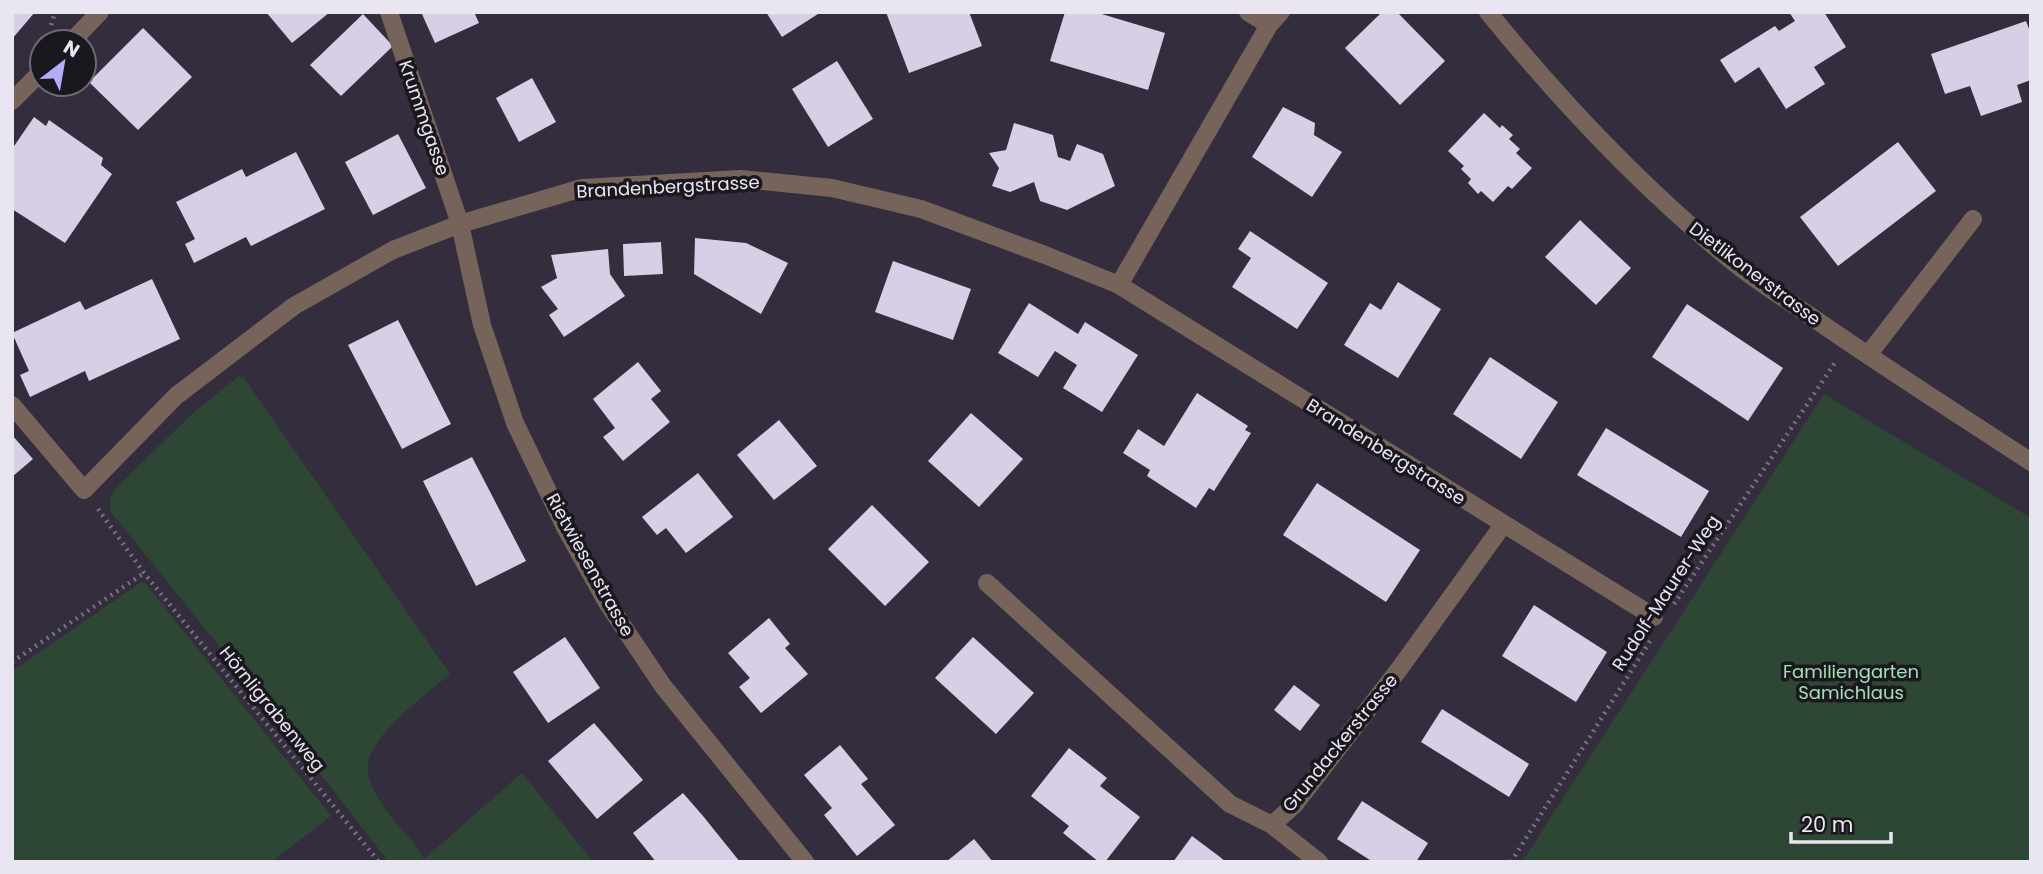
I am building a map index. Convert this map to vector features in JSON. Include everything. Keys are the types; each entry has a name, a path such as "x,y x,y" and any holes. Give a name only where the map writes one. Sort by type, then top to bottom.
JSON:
{"street":[{"path":"85,28 100,12"},
{"name":"Krummgasse","path":"389,12 460,224"},
{"path":"1119,285 1275,18 1248,12"},
{"name":"Dietlikonerstrasse","path":"1488,12 1553,90 1619,160 1735,263 1849,343 2031,461"},
{"path":"12,100 28,85"},
{"name":"Brandenbergstrasse","path":"84,489 176,396 294,306 393,250 460,224 582,188 741,179 832,188 921,209 1119,285 1659,621"},
{"path":"1868,355 1973,219"},
{"name":"Rietwiesenstrasse","path":"460,224 482,325 515,423 566,529 606,601 663,687 805,862"},
{"path":"12,405 84,489"},
{"name":"Grundackerstrasse","path":"987,583 1230,804 1272,825 1295,804 1400,668 1503,525"},
{"path":"1272,825 1319,862"}],"path":[{"name":"Rudolf-Maurer-Weg","path":"1511,862 1659,621 1849,343"},
{"name":"Hörnligrabenweg","path":"84,489 144,573 379,862"},
{"path":"12,662 144,573"}],"green space":[{"path":"239,376 244,378 450,674 413,704 387,730 370,757 370,780 388,813 417,846 424,859 522,773 593,862 389,862 111,512 110,497 117,487 194,412"},
{"name":"Familiengarten Samichlaus","path":"1824,394 2031,518 2031,862 1522,862"},
{"path":"140,583 145,583 331,816 271,862 12,862 12,671"}],"building":[{"path":"12,12 35,12 12,39"},
{"path":"266,12 330,12 292,43"},
{"path":"421,12 474,12 479,23 435,43"},
{"path":"766,12 817,12 818,14 782,37"},
{"path":"886,12 969,12 982,46 909,73"},
{"path":"1065,12 1095,12 1165,33 1148,90 1050,61"},
{"path":"1382,12 1397,12 1445,61 1400,105 1345,48"},
{"path":"1789,12 1824,12 1846,47 1814,67 1825,84 1786,109 1759,67 1735,83 1720,60 1775,26 1779,31 1795,21"},
{"path":"363,14 393,46 341,96 310,65"},
{"path":"2026,21 2031,34 2031,80 2017,85 2022,102 1981,116 1970,86 1945,94 1931,54"},
{"path":"143,28 192,77 138,130 98,91 98,73"},
{"path":"837,61 873,119 828,147 792,89"},
{"path":"532,78 556,122 519,142 496,98"},
{"path":"1283,107 1315,123 1314,135 1342,152 1312,197 1252,157"},
{"path":"1484,113 1500,128 1502,125 1513,135 1509,139 1520,149 1516,153 1532,168 1512,189 1508,186 1493,202 1481,191 1478,194 1468,183 1471,179 1461,169 1464,166 1448,151"},
{"path":"34,117 46,126 49,120 103,158 101,165 112,174 65,243 12,209 12,149"},
{"path":"1014,123 1053,135 1058,157 1070,161 1077,144 1103,154 1115,186 1067,210 1040,201 1034,182 1010,192 992,186 999,168 989,153 1006,150"},
{"path":"398,134 426,188 373,215 345,162"},
{"path":"1898,142 1936,191 1838,266 1800,217"},
{"path":"296,152 325,209 251,246 246,237 194,263 185,244 195,239 176,202 242,169 246,177"},
{"path":"1580,220 1631,268 1596,305 1545,257"},
{"path":"1250,231 1328,283 1297,329 1232,287 1251,258 1238,249"},
{"path":"695,238 746,243 788,263 761,314 694,274"},
{"path":"661,242 663,274 624,276 623,244"},
{"path":"608,249 610,274 625,296 564,337 549,315 558,309 541,287 557,278 551,255"},
{"path":"893,261 971,289 953,340 875,312"},
{"path":"152,279 180,339 89,381 85,371 30,397 20,375 29,371 12,333 80,301 85,310"},
{"path":"1398,282 1441,309 1398,378 1344,345 1370,303 1381,310"},
{"path":"1029,303 1078,334 1085,322 1138,355 1102,412 1063,388 1077,365 1055,351 1038,377 998,353"},
{"path":"1687,304 1783,368 1748,421 1652,357"},
{"path":"398,320 451,424 402,449 348,345"},
{"path":"1490,357 1558,402 1521,459 1453,414"},
{"path":"638,362 661,391 651,399 670,422 623,461 603,437 615,428 593,399"},
{"path":"1197,393 1248,426 1245,430 1251,433 1214,491 1209,488 1196,508 1147,476 1150,470 1123,453 1138,429 1164,446"},
{"path":"971,413 1023,459 979,507 928,461"},
{"path":"779,420 817,466 774,500 737,455"},
{"path":"1606,428 1709,491 1681,537 1577,475"},
{"path":"12,435 33,459 12,477"},
{"path":"472,457 526,561 476,586 423,481"},
{"path":"698,473 733,517 686,553 666,528 657,535 642,517"},
{"path":"1317,483 1420,550 1386,602 1283,535"},
{"path":"872,505 929,562 885,606 828,549"},
{"path":"1534,605 1607,652 1576,702 1502,656"},
{"path":"769,618 790,644 785,648 808,674 761,713 739,687 750,678 728,653"},
{"path":"565,637 600,688 548,723 513,672"},
{"path":"973,637 1034,693 996,734 935,678"},
{"path":"1294,685 1320,705 1300,731 1274,710"},
{"path":"1442,709 1529,764 1509,797 1421,742"},
{"path":"594,723 643,780 597,819 548,761"},
{"path":"840,745 868,779 861,784 895,825 857,856 824,815 832,808 804,775"},
{"path":"1069,748 1107,778 1100,786 1140,817 1105,862 1099,862 1063,833 1069,826 1031,796"},
{"path":"683,793 740,862 656,862 633,833"},
{"path":"1362,801 1428,843 1416,862 1373,862 1337,839"},
{"path":"1192,836 1220,857 1226,862 1173,862"},
{"path":"974,839 993,862 946,862"}]}
